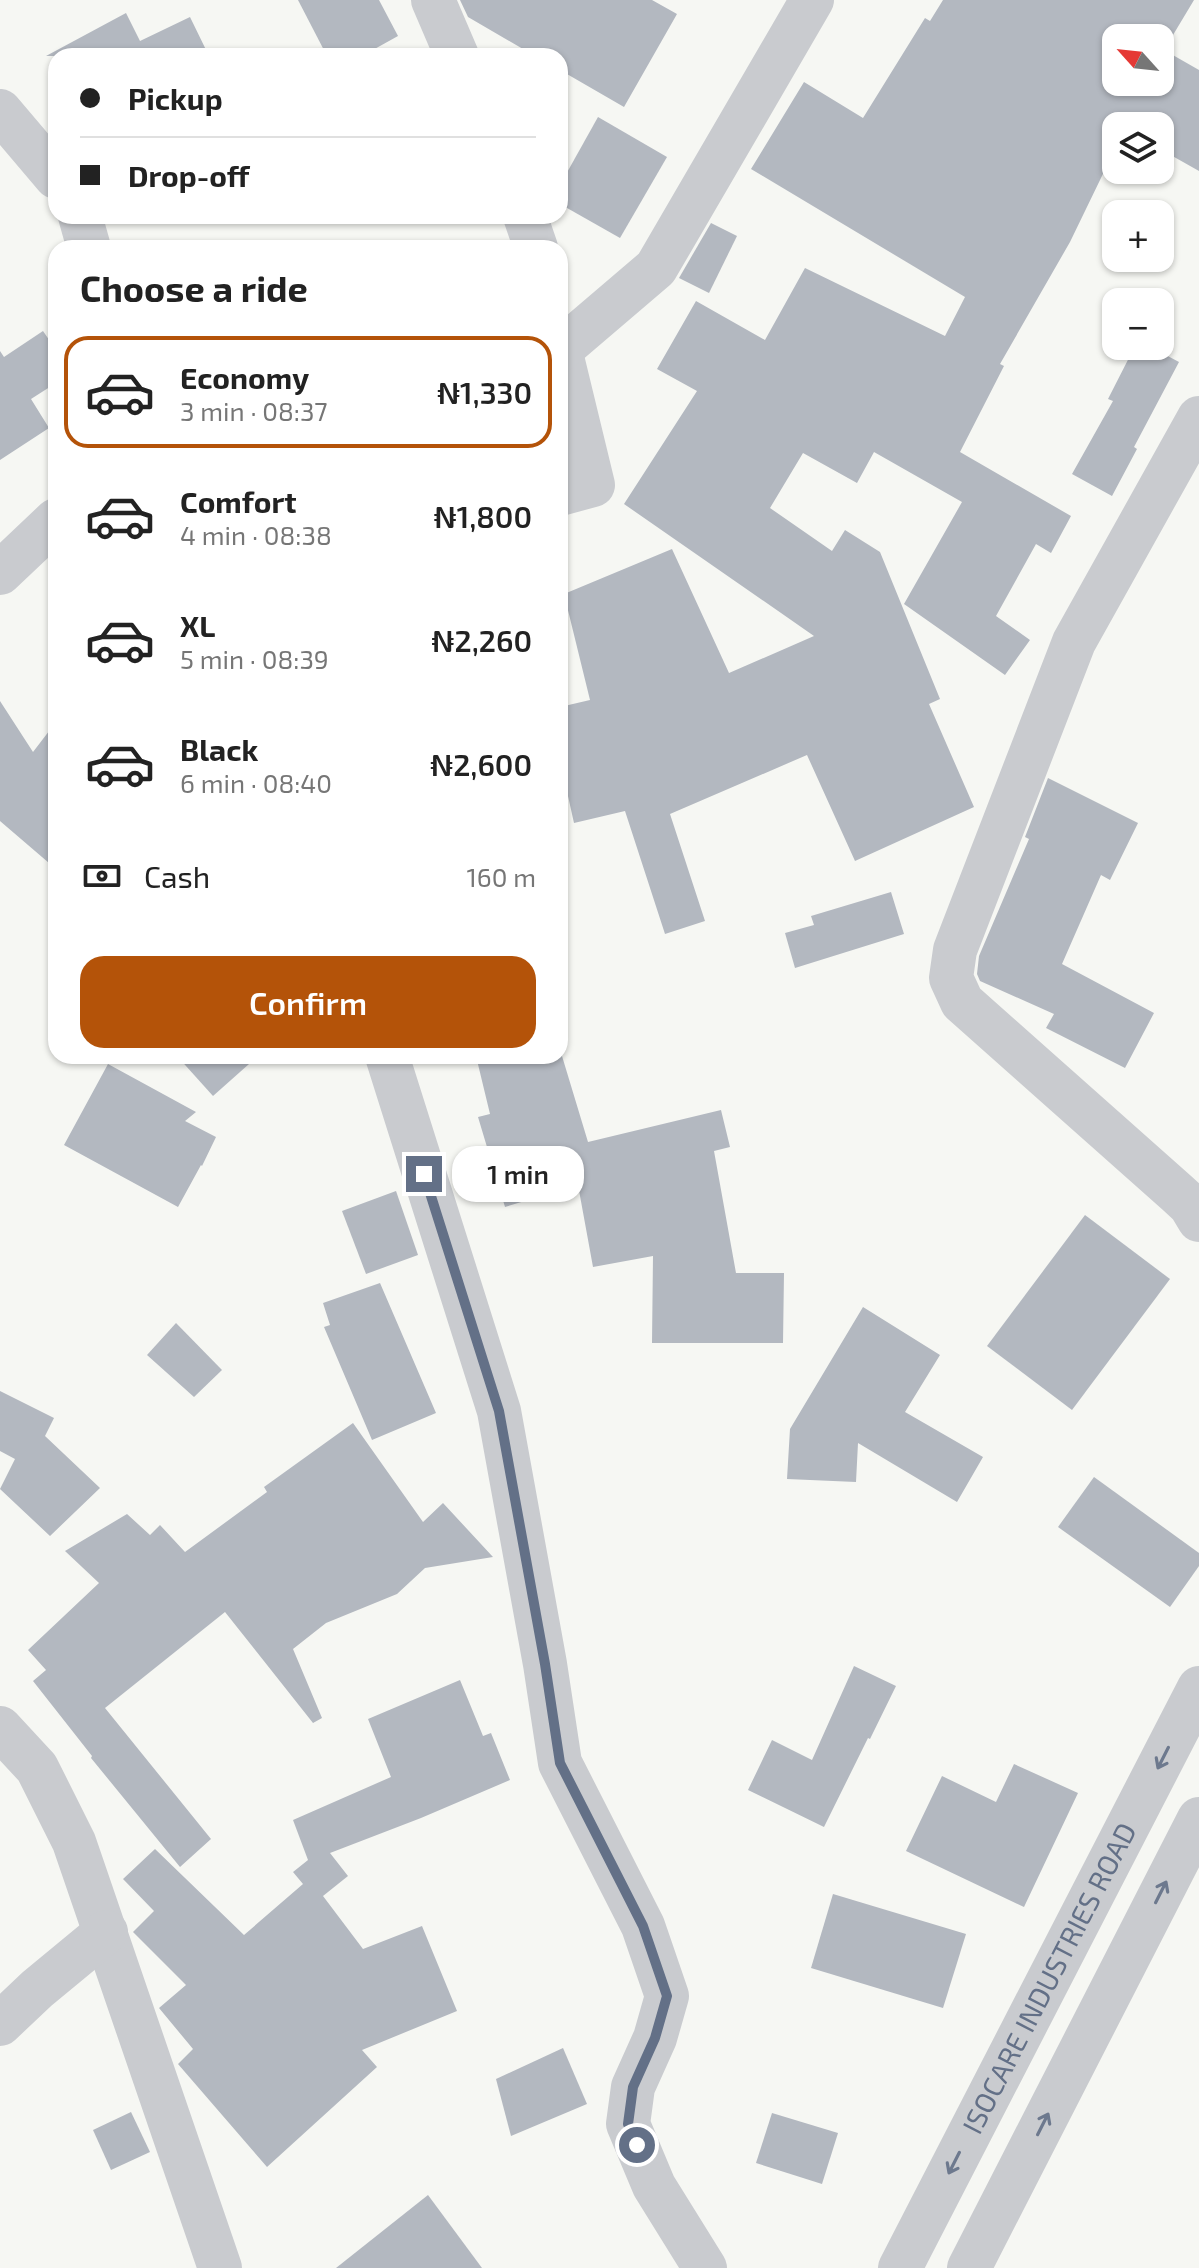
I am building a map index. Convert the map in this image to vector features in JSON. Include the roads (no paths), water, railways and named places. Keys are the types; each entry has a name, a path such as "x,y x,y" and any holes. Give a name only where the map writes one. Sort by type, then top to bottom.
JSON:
{"street":[{"path":"433,0 454,48"},
{"path":"568,342 656,268 812,0"},
{"path":"0,111 48,168"},
{"path":"568,382 593,485 568,492"},
{"path":"1199,418 1074,642 955,950 951,978 962,1002 1177,1193 1190,1205 1199,1220"},
{"path":"0,573 48,528"},
{"path":"390,1064 499,1411 560,1763 643,1926 667,1996 655,2038 633,2087 628,2124 654,2186 705,2268"},
{"name":"ISOCARE INDUSTRIES ROAD","path":"900,2268 1199,1688"},
{"path":"0,1728 37,1768 74,1842 220,2268"},
{"path":"969,2268 1199,1819"},
{"path":"0,2024 106,1932"}]}
